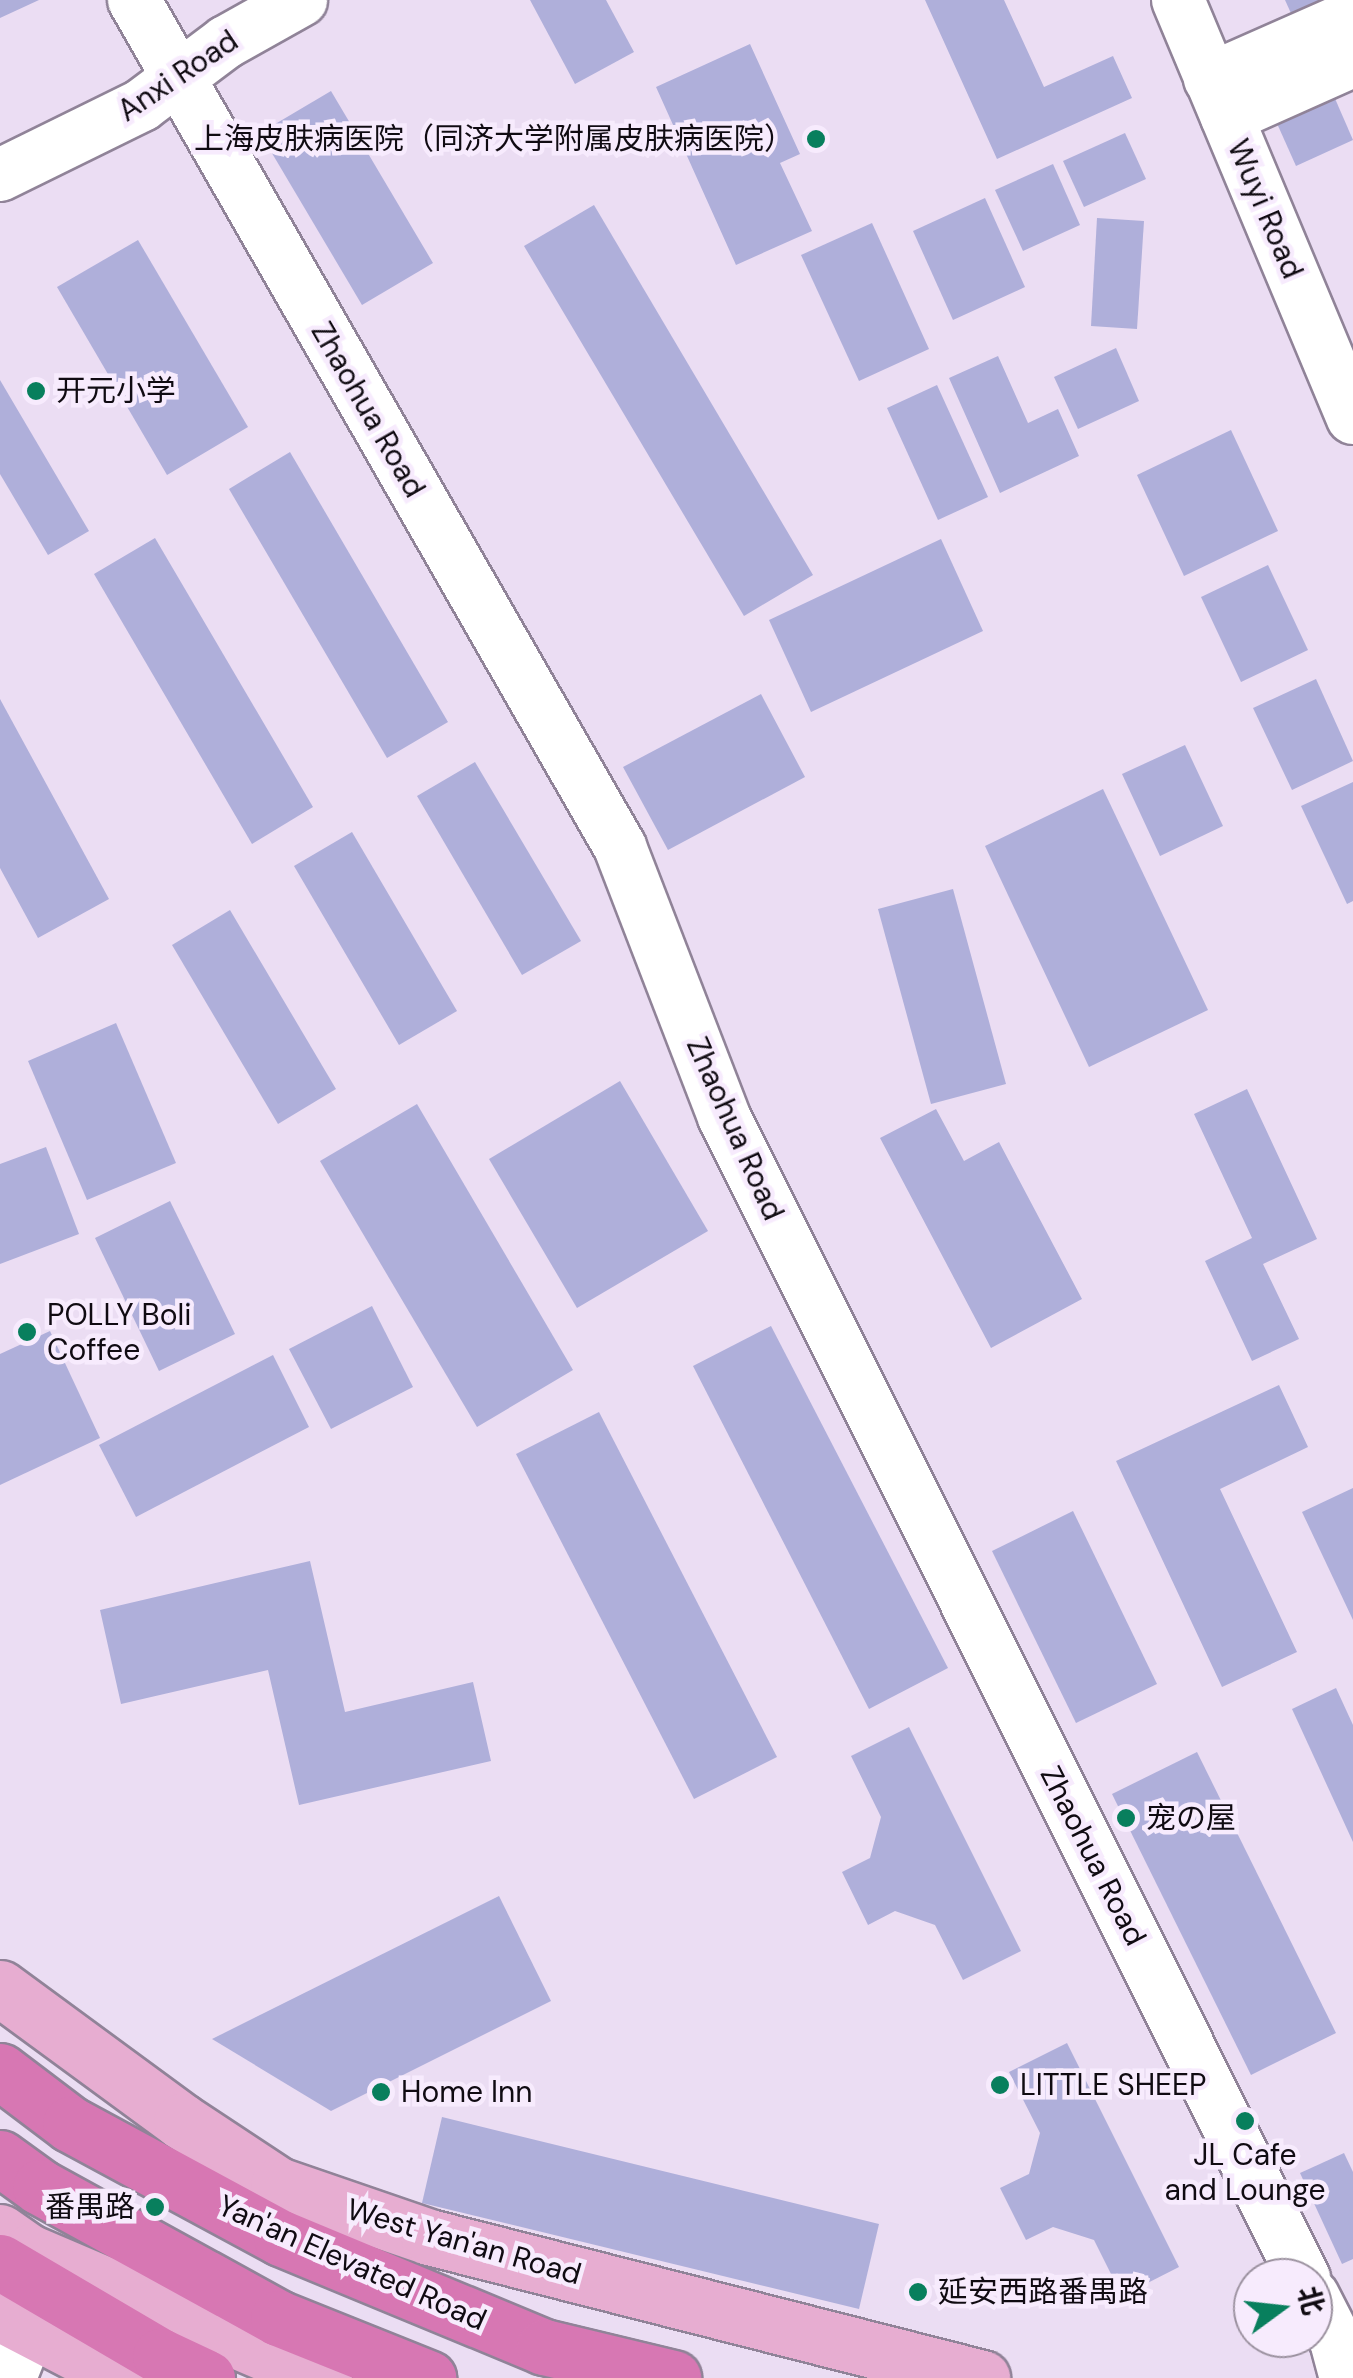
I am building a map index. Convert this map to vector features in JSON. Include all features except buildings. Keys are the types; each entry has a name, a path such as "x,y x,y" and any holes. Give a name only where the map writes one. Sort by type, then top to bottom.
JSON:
{"highway":[{"name":"Yan'an Elevated Road","path":"0,2071 70,2124 281,2238 544,2347 673,2378"},
{"path":"0,2158 40,2186 278,2318 428,2378"},
{"path":"0,2262 160,2356 207,2378"}],"main road":[{"name":"West Yan'an Road","path":"0,1988 181,2121 278,2185 429,2237 982,2378"},
{"path":"0,2232 29,2252 324,2378"},
{"path":"13,2340 125,2378"}],"street":[{"name":"Zhaohua Road","path":"134,0 177,81 620,847 724,1117 1294,2258"},
{"name":"Anxi Road","path":"0,175 142,105 226,42 301,0"},
{"name":"Wuyi Road","path":"1178,0 1353,418"},
{"path":"1219,98 1353,16"},
{"path":"1219,98 1353,61"},
{"path":"1333,2335 1346,2378"}],"place":[{"name":"上海皮肤病医院（同济大学附属皮肤病医院）","path":"816,139"},
{"name":"开元小学","path":"36,391"},
{"name":"POLLY Boli Coffee","path":"27,1332"},
{"name":"宠の屋","path":"1126,1818"},
{"name":"LITTLE SHEEP","path":"1000,2085"},
{"name":"Home Inn","path":"381,2092"},
{"name":"JL Cafe and Lounge","path":"1245,2121"},
{"name":"番禺路","path":"155,2207"},
{"name":"延安西路番禺路","path":"918,2292"}]}
